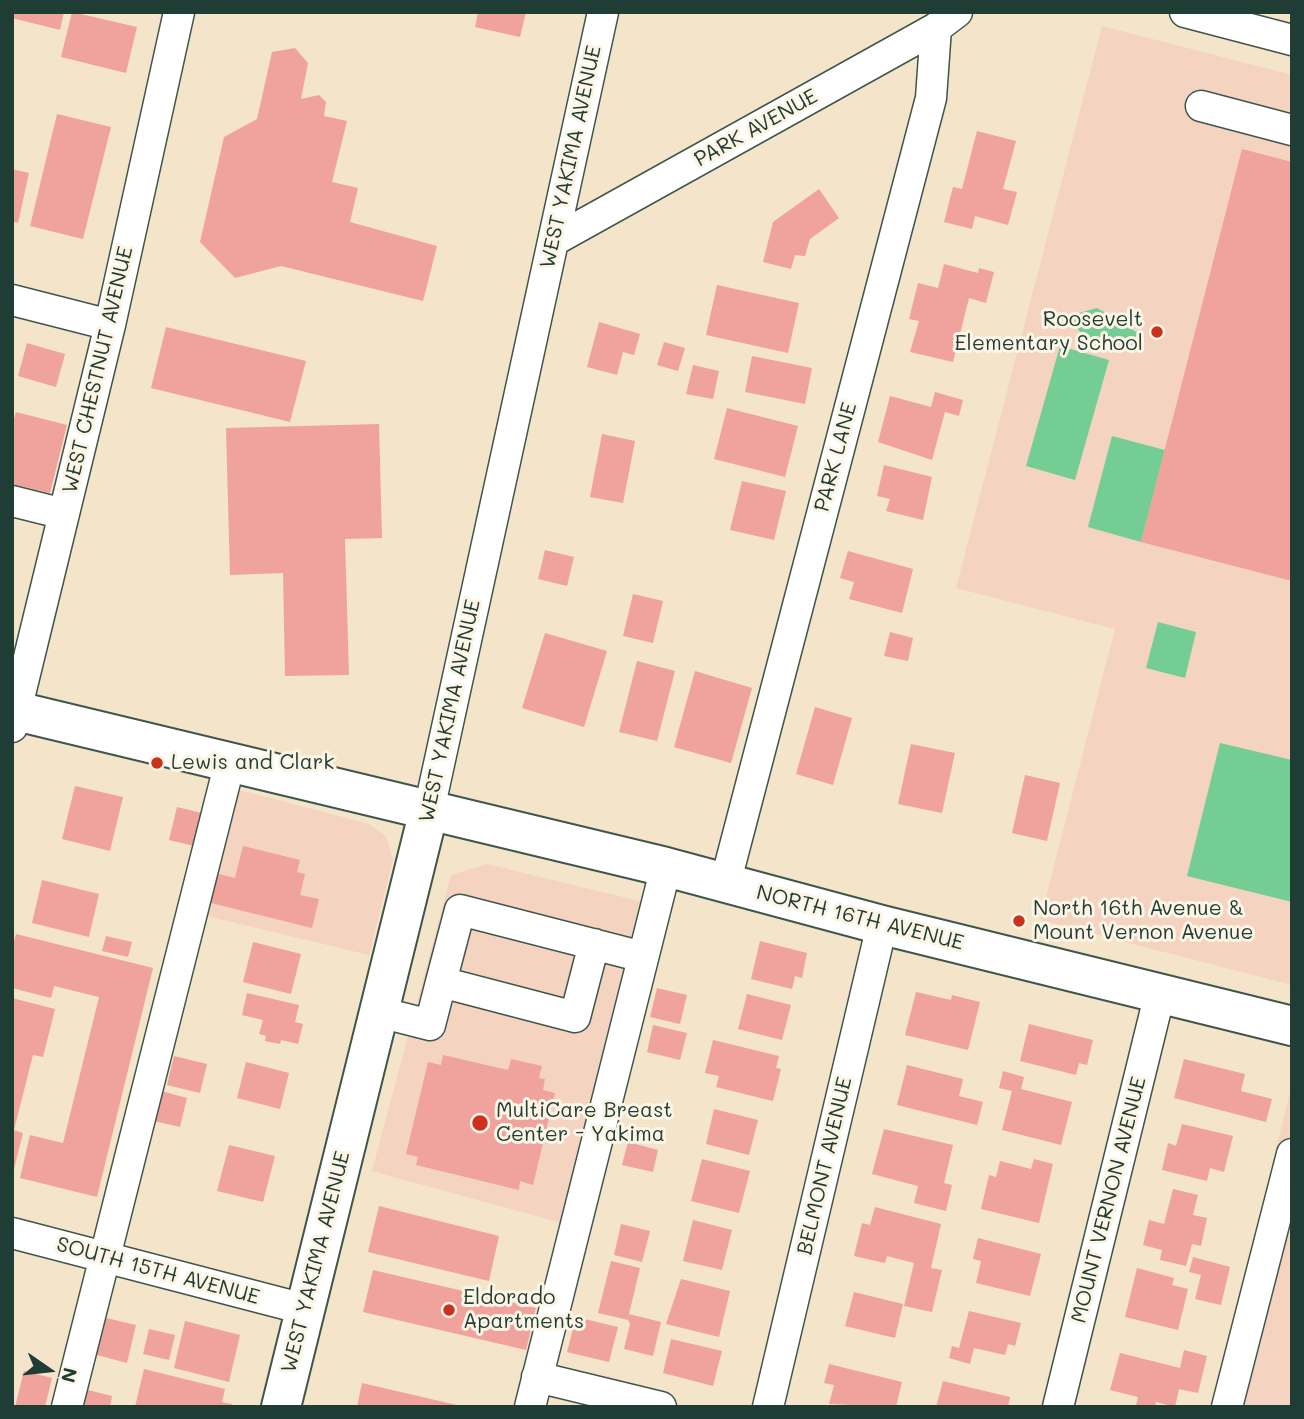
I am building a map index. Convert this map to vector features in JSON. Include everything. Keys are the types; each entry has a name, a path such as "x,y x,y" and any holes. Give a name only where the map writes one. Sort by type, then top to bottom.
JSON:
{"main road":[{"name":"NORTH 16TH AVENUE","path":"14,716 230,762 666,867 882,925 1292,1026"},
{"name":"WEST YAKIMA AVENUE","path":"281,1407 429,810"}],"street":[{"name":"WEST CHESTNUT AVENUE","path":"14,716 110,325 179,12"},
{"name":"WEST YAKIMA AVENUE","path":"429,810 603,12"},
{"path":"1185,12 1292,40"},
{"name":"PARK AVENUE","path":"553,241 947,20"},
{"name":"PARK LANE","path":"725,884 931,98 947,20"},
{"path":"1201,106 1292,130"},
{"path":"12,300 110,325"},
{"path":"12,501 64,514"},
{"path":"67,1407 230,762"},
{"path":"530,1407 666,867"},
{"path":"379,1012 430,1025 460,910 643,957"},
{"name":"BELMONT AVENUE","path":"768,1407 882,925"},
{"path":"441,982 575,1017 594,944"},
{"name":"MOUNT VERNON AVENUE","path":"1058,1407 1160,993"},
{"path":"1227,1407 1292,1153"},
{"name":"SOUTH 15TH AVENUE","path":"12,1233 304,1309"},
{"path":"537,1377 661,1407"}],"shaded area":[{"name":"Roosevelt Elementary School","path":"1102,26 1292,75 1292,985 1040,920 1115,629 956,588"},
{"path":"217,784 369,824 386,836 393,860 369,955 186,911"},
{"path":"487,864 668,908 591,1231 372,1171 451,875"},
{"path":"1292,1084 1292,1407 1213,1407"}],"green space":[{"path":"1097,308 1108,314 1110,324 1122,324 1138,333 1132,345 1088,340 1073,324 1074,317 1079,313"},
{"path":"1060,346 1109,360 1075,480 1026,466"},
{"path":"1112,436 1165,450 1141,542 1088,527"},
{"path":"1158,622 1196,632 1185,678 1146,668"},
{"path":"1220,743 1292,760 1292,902 1187,876"}],"building":[{"path":"12,12 64,12 60,30 12,18"},
{"path":"72,12 137,27 126,73 61,57"},
{"path":"478,12 526,12 520,37 475,27"},
{"path":"295,48 308,63 301,99 319,95 326,102 324,116 347,121 332,182 358,188 350,222 437,246 423,301 281,266 235,278 200,242 224,137 257,119 272,52"},
{"path":"57,114 111,127 83,239 30,226"},
{"path":"977,131 1016,141 1003,189 1017,192 1008,225 975,216 972,229 944,222 953,187 962,189"},
{"path":"1242,149 1292,162 1292,581 1141,542"},
{"path":"12,169 29,173 18,223 12,221"},
{"path":"819,189 839,218 810,239 805,256 795,255 791,269 763,262 773,222"},
{"path":"944,264 978,273 979,268 994,272 986,303 969,298 953,362 910,352 919,321 909,319 918,283 938,288"},
{"path":"717,285 799,303 788,353 706,335"},
{"path":"599,322 640,334 634,355 623,352 617,375 587,367"},
{"path":"166,327 306,361 290,422 151,388"},
{"path":"664,342 685,348 678,371 657,365"},
{"path":"27,343 65,354 56,387 18,376"},
{"path":"752,356 812,368 805,404 745,392"},
{"path":"693,365 719,371 713,399 686,394"},
{"path":"935,392 963,400 959,416 945,412 932,460 878,442 890,396 931,407"},
{"path":"727,408 798,426 785,477 714,459"},
{"path":"16,412 67,425 50,493 12,484 12,426"},
{"path":"379,424 382,538 345,539 349,675 285,676 283,573 230,575 226,428"},
{"path":"602,434 635,441 623,503 590,497"},
{"path":"884,465 932,477 923,520 886,511 890,499 877,496"},
{"path":"742,481 786,491 774,540 730,530"},
{"path":"545,550 574,557 567,586 538,579"},
{"path":"848,551 913,569 902,613 849,599 854,582 840,578"},
{"path":"633,594 663,601 653,643 623,636"},
{"path":"890,632 913,638 908,661 884,656"},
{"path":"545,633 607,651 584,727 522,708"},
{"path":"637,661 675,671 657,741 619,732"},
{"path":"695,671 752,688 731,763 674,747"},
{"path":"815,707 852,718 833,785 796,774"},
{"path":"911,744 955,753 942,813 898,804"},
{"path":"1025,775 1060,783 1047,841 1012,833"},
{"path":"75,786 123,797 110,851 62,839"},
{"path":"177,807 202,813 194,846 169,840"},
{"path":"243,846 300,860 297,872 305,874 300,895 319,899 312,928 203,901 210,872 235,878"},
{"path":"42,880 99,894 89,937 32,923"},
{"path":"16,934 153,968 97,1197 20,1178 30,1135 63,1143 99,997 54,986 51,998 12,988 12,949"},
{"path":"106,936 132,942 128,957 102,951"},
{"path":"760,941 807,953 802,978 795,976 792,989 751,979"},
{"path":"253,942 301,954 291,994 243,982"},
{"path":"657,988 687,995 680,1024 650,1017"},
{"path":"916,992 951,1000 952,995 980,1002 968,1050 905,1035"},
{"path":"247,993 299,1005 295,1022 303,1024 298,1044 281,1040 280,1044 265,1041 266,1036 259,1034 263,1020 242,1015"},
{"path":"747,994 791,1005 782,1040 738,1029"},
{"path":"12,998 55,1009 43,1057 33,1055 14,1130 23,1133 13,1173"},
{"path":"1029,1024 1093,1040 1087,1065 1079,1063 1076,1075 1020,1061"},
{"path":"653,1025 687,1033 680,1060 647,1052"},
{"path":"713,1040 779,1056 776,1068 781,1069 773,1101 716,1087 719,1076 705,1073"},
{"name":"MultiCare Breast Center - Yakima","path":"443,1055 508,1070 511,1059 542,1066 539,1078 545,1079 543,1090 555,1093 533,1185 520,1181 519,1190 416,1165 418,1157 406,1154 428,1062 441,1065"},
{"path":"174,1056 207,1064 200,1093 167,1085"},
{"path":"1184,1059 1245,1074 1241,1091 1272,1099 1266,1122 1174,1098"},
{"path":"246,1062 289,1073 280,1109 237,1098"},
{"path":"907,1065 963,1079 959,1096 983,1102 977,1125 897,1105"},
{"path":"1003,1071 1024,1077 1021,1089 1072,1102 1061,1145 1002,1130 1012,1091 999,1088"},
{"path":"161,1091 187,1098 180,1127 154,1121"},
{"path":"714,1109 758,1120 749,1155 706,1144"},
{"path":"1182,1124 1233,1136 1224,1172 1210,1168 1207,1181 1162,1170 1168,1143 1176,1146"},
{"path":"884,1129 953,1145 944,1183 952,1185 946,1211 914,1203 918,1186 872,1174"},
{"path":"628,1142 658,1150 653,1172 622,1165"},
{"path":"229,1145 275,1156 263,1202 217,1191"},
{"path":"702,1159 750,1171 739,1213 691,1201"},
{"path":"1034,1159 1053,1164 1039,1223 981,1209 989,1175 996,1177 1000,1161 1031,1169"},
{"path":"1173,1189 1198,1195 1193,1215 1207,1218 1201,1246 1192,1244 1186,1266 1160,1260 1162,1250 1143,1245 1149,1220 1164,1224"},
{"path":"379,1206 499,1236 489,1281 368,1252"},
{"path":"875,1207 941,1224 931,1268 942,1270 932,1312 904,1306 914,1263 887,1256 885,1263 854,1256 862,1223 870,1225"},
{"path":"693,1220 732,1230 722,1270 683,1261"},
{"path":"621,1224 650,1231 642,1262 614,1255"},
{"path":"978,1238 1041,1254 1030,1296 976,1283 981,1261 973,1259"},
{"path":"1193,1257 1230,1267 1221,1305 1195,1299 1201,1275 1189,1272"},
{"path":"611,1261 640,1268 629,1314 661,1322 653,1356 624,1349 630,1324 628,1320 598,1313"},
{"path":"1137,1268 1174,1278 1172,1285 1188,1289 1178,1330 1125,1317"},
{"name":"Eldorado Apartments","path":"373,1270 536,1308 526,1350 363,1312"},
{"path":"681,1279 730,1291 719,1337 666,1324"},
{"path":"854,1292 903,1304 895,1338 845,1326"},
{"path":"969,1311 1021,1323 1015,1346 1008,1344 1005,1355 974,1348 970,1364 949,1358 952,1346 959,1348"},
{"path":"102,1317 136,1325 127,1363 93,1354"},
{"path":"576,1317 618,1327 609,1362 567,1352"},
{"path":"185,1321 240,1335 229,1382 174,1368"},
{"path":"149,1329 175,1335 169,1360 143,1354"},
{"path":"671,1339 722,1351 713,1386 663,1373"},
{"path":"1184,1350 1207,1356 1198,1393 1179,1389 1175,1407 1156,1402 1155,1407 1136,1405 1138,1397 1110,1390 1120,1353 1180,1368"},
{"path":"829,1364 902,1382 896,1407 829,1404 834,1385 824,1383"},
{"path":"144,1369 225,1389 222,1402 232,1404 231,1407 135,1407"},
{"path":"24,1371 52,1378 45,1407 15,1407"},
{"path":"943,1381 1010,1397 1008,1407 936,1407"},
{"path":"362,1383 461,1406 461,1407 357,1407"},
{"path":"84,1389 112,1396 110,1407 80,1407"}],"place":[{"name":"Roosevelt Elementary School","path":"1157,332"},
{"name":"Lewis and Clark","path":"157,763"},
{"name":"North 16th Avenue & Mount Vernon Avenue","path":"1019,921"},
{"name":"MultiCare Breast Center - Yakima","path":"480,1123"},
{"name":"Eldorado Apartments","path":"449,1310"}]}
